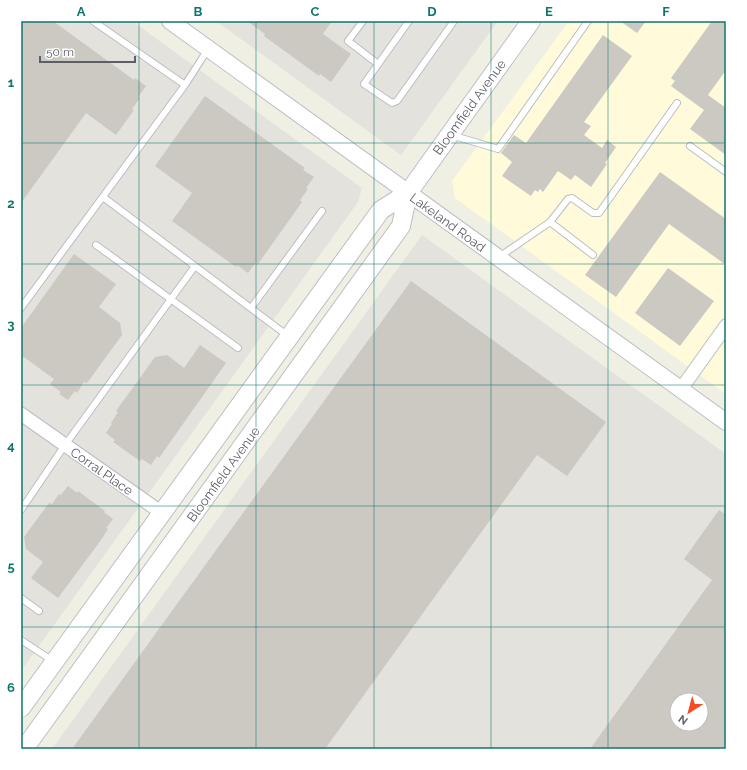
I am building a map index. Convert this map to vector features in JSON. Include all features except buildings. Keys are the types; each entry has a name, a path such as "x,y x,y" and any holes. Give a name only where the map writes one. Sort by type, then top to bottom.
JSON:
{"main road":[{"name":"Bloomfield Avenue","path":"21,708 381,210 408,193 526,24"},
{"name":"Bloomfield Avenue","path":"24,749 401,226 408,193"},
{"name":"Corral Place","path":"162,513 183,528"}],"street":[{"name":"Lakeland Road","path":"170,21 208,50 331,136 726,422"},
{"path":"681,390 726,326"},
{"name":"Corral Place","path":"21,414 162,513"}],"lane":[{"path":"93,21 185,85"},
{"path":"363,21 348,41 378,64"},
{"path":"409,21 364,84 392,104 397,101 454,21"},
{"path":"449,135 498,149 588,21"},
{"path":"21,308 185,85 208,50"},
{"path":"497,257 550,222 565,202 572,198 593,213 599,213 677,103"},
{"path":"690,146 726,172"},
{"path":"103,197 289,337"},
{"path":"251,308 322,211"},
{"path":"550,222 593,254"},
{"path":"96,245 238,348"},
{"path":"21,510 65,445 195,266"},
{"path":"21,598 39,611"},
{"path":"21,640 54,662"}],"shaded area":[{"path":"21,21 132,21 362,188 358,202 21,671"},
{"path":"216,21 498,21 401,155"},
{"path":"569,21 726,21 726,394 455,198 452,181"},
{"path":"422,235 726,454 726,749 52,749"}]}
